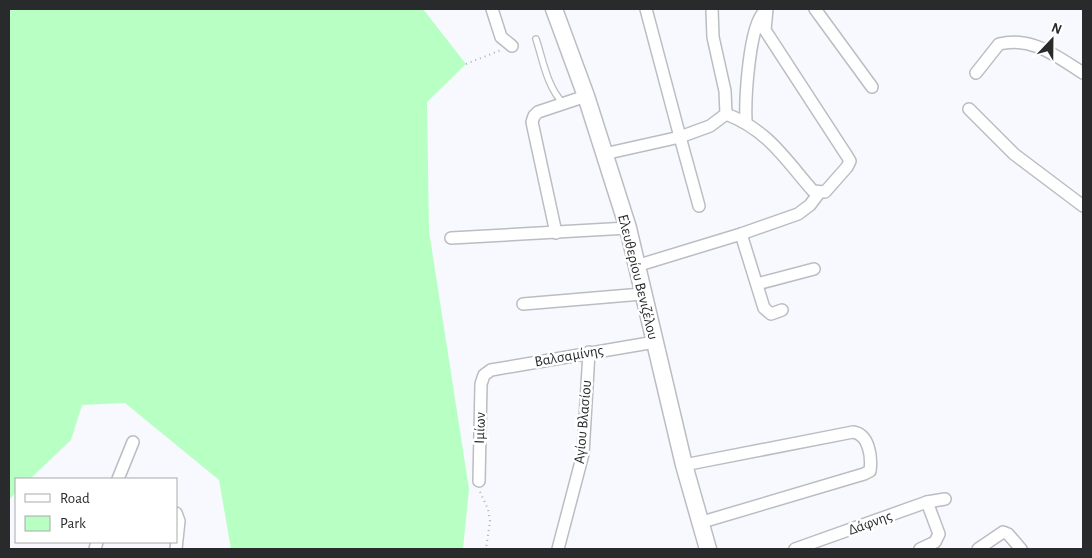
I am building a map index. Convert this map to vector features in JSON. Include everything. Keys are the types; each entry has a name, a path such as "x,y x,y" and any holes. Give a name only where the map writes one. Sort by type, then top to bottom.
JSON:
{"street":[{"path":"492,9 501,37 512,46"},
{"name":"Ελευθερίου Βενιζέλου","path":"554,9 586,96 628,228 642,294 684,465 699,523 708,549"},
{"path":"646,9 699,206"},
{"path":"712,9 713,37 725,91 726,114"},
{"path":"726,114 746,121 760,131 813,191 825,192 847,168 850,161 765,30 767,9"},
{"path":"746,121 745,95 754,31 760,16 767,9"},
{"path":"815,9 872,87"},
{"path":"976,73 999,44 1022,41 1050,52 1083,73"},
{"path":"556,233 532,122 538,112 586,96"},
{"path":"969,109 1014,154 1083,206"},
{"path":"604,154 680,137 710,126 726,114"},
{"path":"599,138 626,148"},
{"path":"636,266 741,234 798,214 810,205 819,193"},
{"path":"451,238 628,228"},
{"path":"741,234 764,308 771,314 782,310"},
{"path":"757,284 814,269"},
{"path":"523,304 642,294"},
{"name":"Βαλσαμίνης","path":"484,375 491,370 655,342"},
{"name":"Αγίου Βλασίου","path":"558,549 583,454 589,352"},
{"name":"Ιμίων","path":"479,481 482,384 484,375"},
{"path":"684,465 853,432 860,433 865,437 871,464 870,471 699,523"},
{"path":"118,478 133,442"},
{"name":"Δάφνης","path":"795,549 927,502 945,500"},
{"path":"920,549 935,542 939,534 927,502"},
{"path":"978,549 1003,532 1008,534 1021,549"}],"lane":[{"path":"536,38 546,73 558,98 564,103"}],"path":[{"path":"479,481 481,497 488,509 490,520 486,549"}],"green space":[{"path":"9,9 423,9 466,64 427,102 429,231 469,489 463,549 231,549 219,480 125,403 82,405 71,440 31,478 15,478 15,493 9,500"}]}
